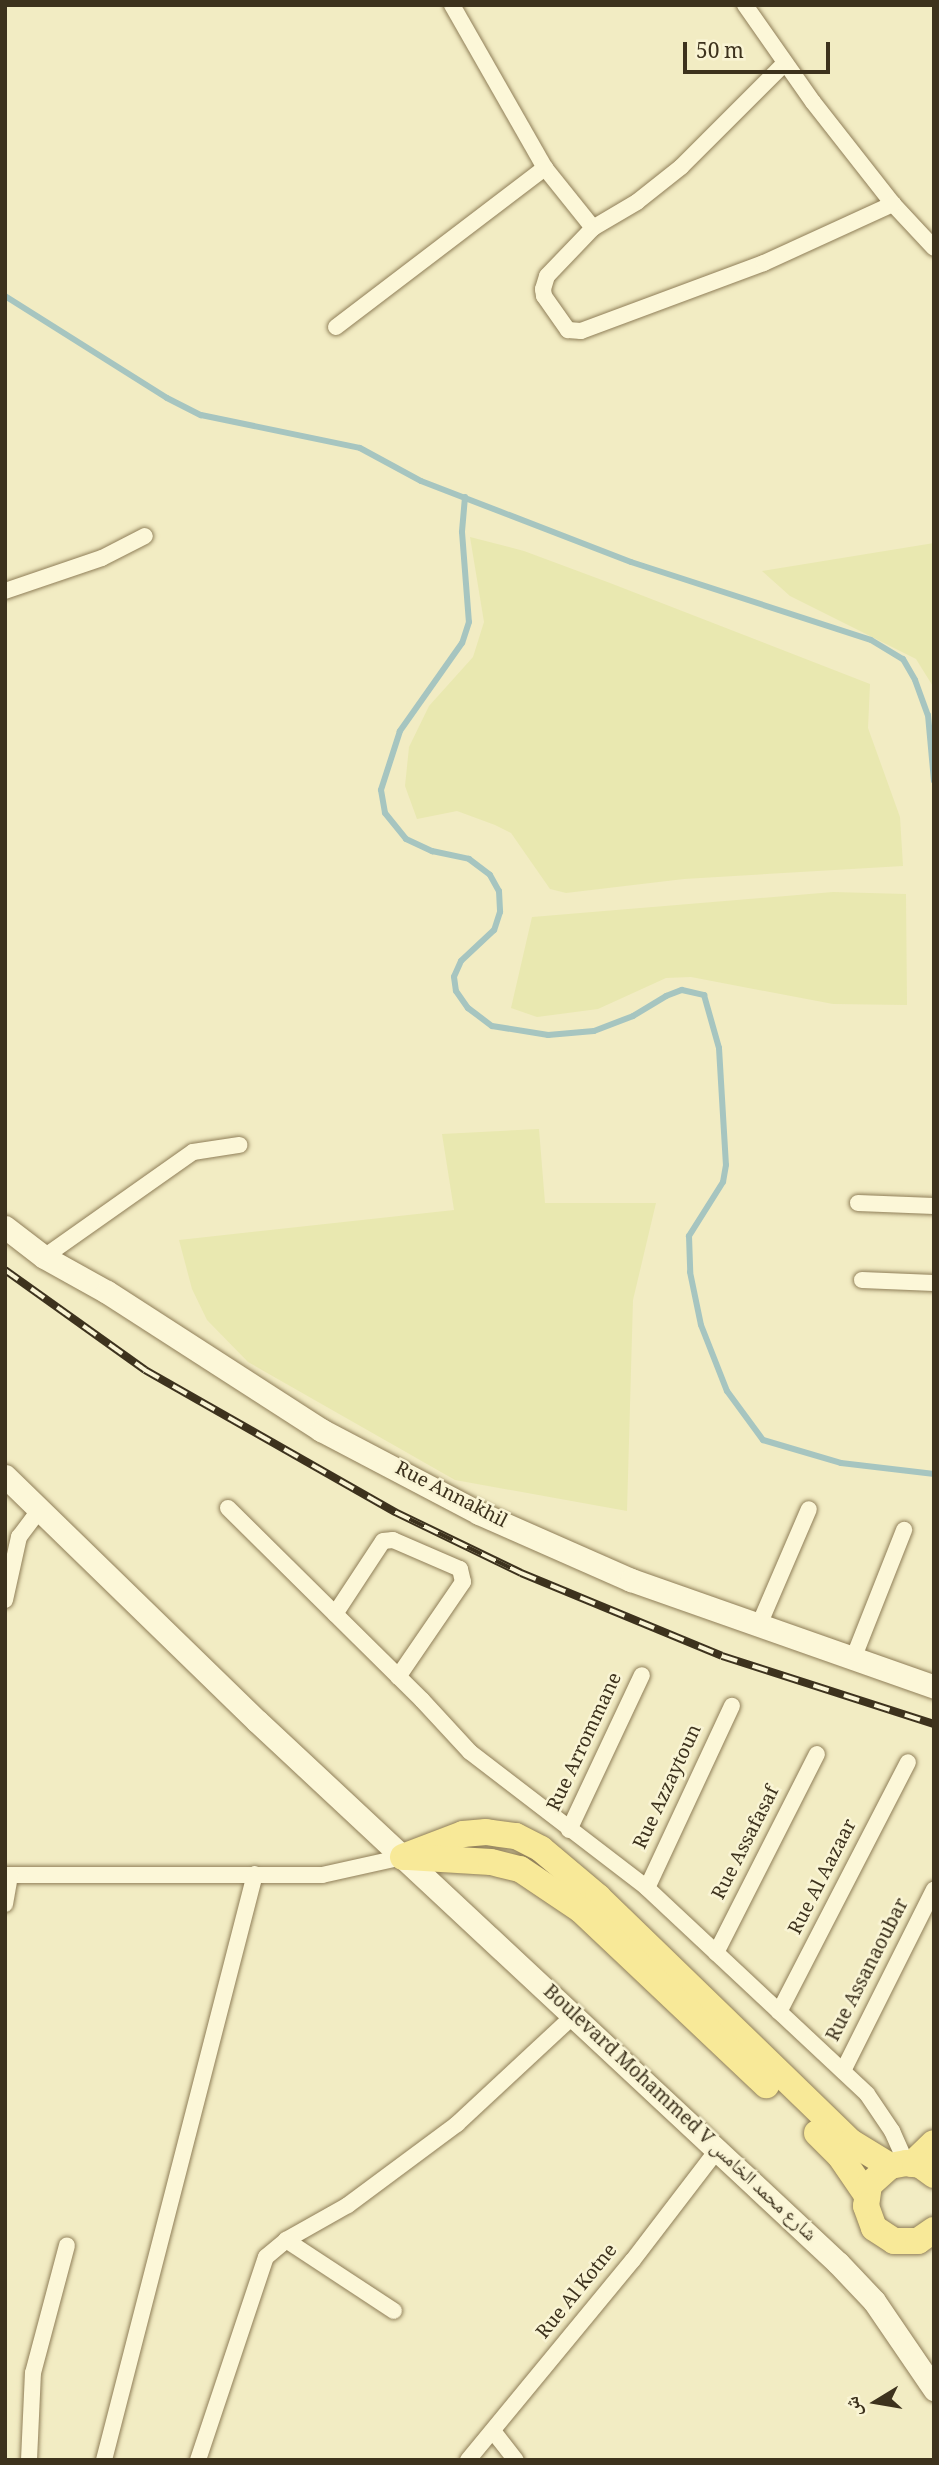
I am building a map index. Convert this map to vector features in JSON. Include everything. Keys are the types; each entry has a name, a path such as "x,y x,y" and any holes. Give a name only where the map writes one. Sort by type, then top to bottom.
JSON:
{"main road":[{"name":"Rue Annakhil","path":"5,1227 44,1257 107,1292 321,1430 479,1513 631,1580 934,1687"},
{"name":"Boulevard Mohammed V شارع محمد الخامس","path":"5,1476 257,1721 572,2017 718,2149 874,2301 934,2389"},
{"path":"403,1857 463,1834 486,1832 516,1836 541,1849 608,1907 851,2142 910,2167"},
{"path":"403,1857 491,1862 520,1869 581,1910 840,2156 866,2194 868,2218 874,2228 894,2241 928,2241"},
{"path":"866,2194 874,2177 910,2167 934,2143"}],"street":[{"path":"452,5 545,168 593,228"},
{"path":"745,5 785,63 892,204 934,248"},
{"path":"785,63 681,167 637,202 593,228 543,282 544,296 568,330 574,332 764,262 892,204"},
{"path":"336,327 545,168"},
{"path":"5,591 102,558 145,536"},
{"path":"44,1257 192,1152 239,1145"},
{"path":"858,1203 934,1206"},
{"path":"862,1280 934,1283"},
{"path":"228,1508 470,1752 646,1888 867,2094 892,2132 910,2167"},
{"path":"758,1625 809,1508"},
{"path":"5,1600 19,1537 40,1509"},
{"path":"853,1659 904,1530"},
{"path":"335,1614 383,1541 393,1540 460,1569 463,1582 398,1677"},
{"name":"Rue Arrommane","path":"569,1830 642,1675"},
{"name":"Rue Azzaytoun","path":"646,1888 732,1706"},
{"name":"Rue Assafasaf","path":"716,1953 817,1754"},
{"name":"Rue Al Aazaar","path":"779,2012 908,1762"},
{"path":"5,1904 7,1875 322,1875 403,1857"},
{"path":"104,2460 255,1874"},
{"name":"Rue Assanaoubar","path":"843,2071 934,1889"},
{"path":"198,2460 266,2257 286,2240 348,2205 457,2124 572,2017"},
{"name":"Rue Al Kotne","path":"468,2460 634,2260 718,2149"},
{"path":"286,2240 394,2311"},
{"path":"29,2460 33,2373 67,2245"},
{"path":"493,2431 516,2460"}],"green space":[{"path":"470,537 524,551 870,684 868,728 900,817 903,866 684,879 566,893 550,889 511,833 495,825 457,811 417,819 405,786 409,747 429,706 473,657 484,622"},
{"path":"934,543 934,688 916,659 790,596 762,571"},
{"path":"833,892 906,894 907,1005 833,1004 691,977 666,978 598,1009 537,1017 511,1008 532,917"},
{"path":"539,1129 545,1203 656,1203 633,1300 627,1511 455,1480 248,1362 207,1320 192,1289 179,1240 454,1210 442,1134"}],"waterway":[{"path":"5,296 167,398 201,415 360,448 421,481 631,562 871,640 903,659 915,680 928,715 934,781"},
{"path":"465,497 462,532 469,622 462,643 400,731 381,790 385,813 406,839 432,851 469,859 490,875 499,891 500,912 494,930 461,961 454,977 456,991 468,1008 492,1026 548,1035 594,1031 633,1016 666,996 682,990 704,995 719,1048 726,1165 723,1182 689,1236 690,1272 701,1325 727,1391 763,1440 841,1463 934,1474"}],"railway":[{"path":"5,1270 145,1370 395,1512 521,1573 722,1656 934,1724"}]}
